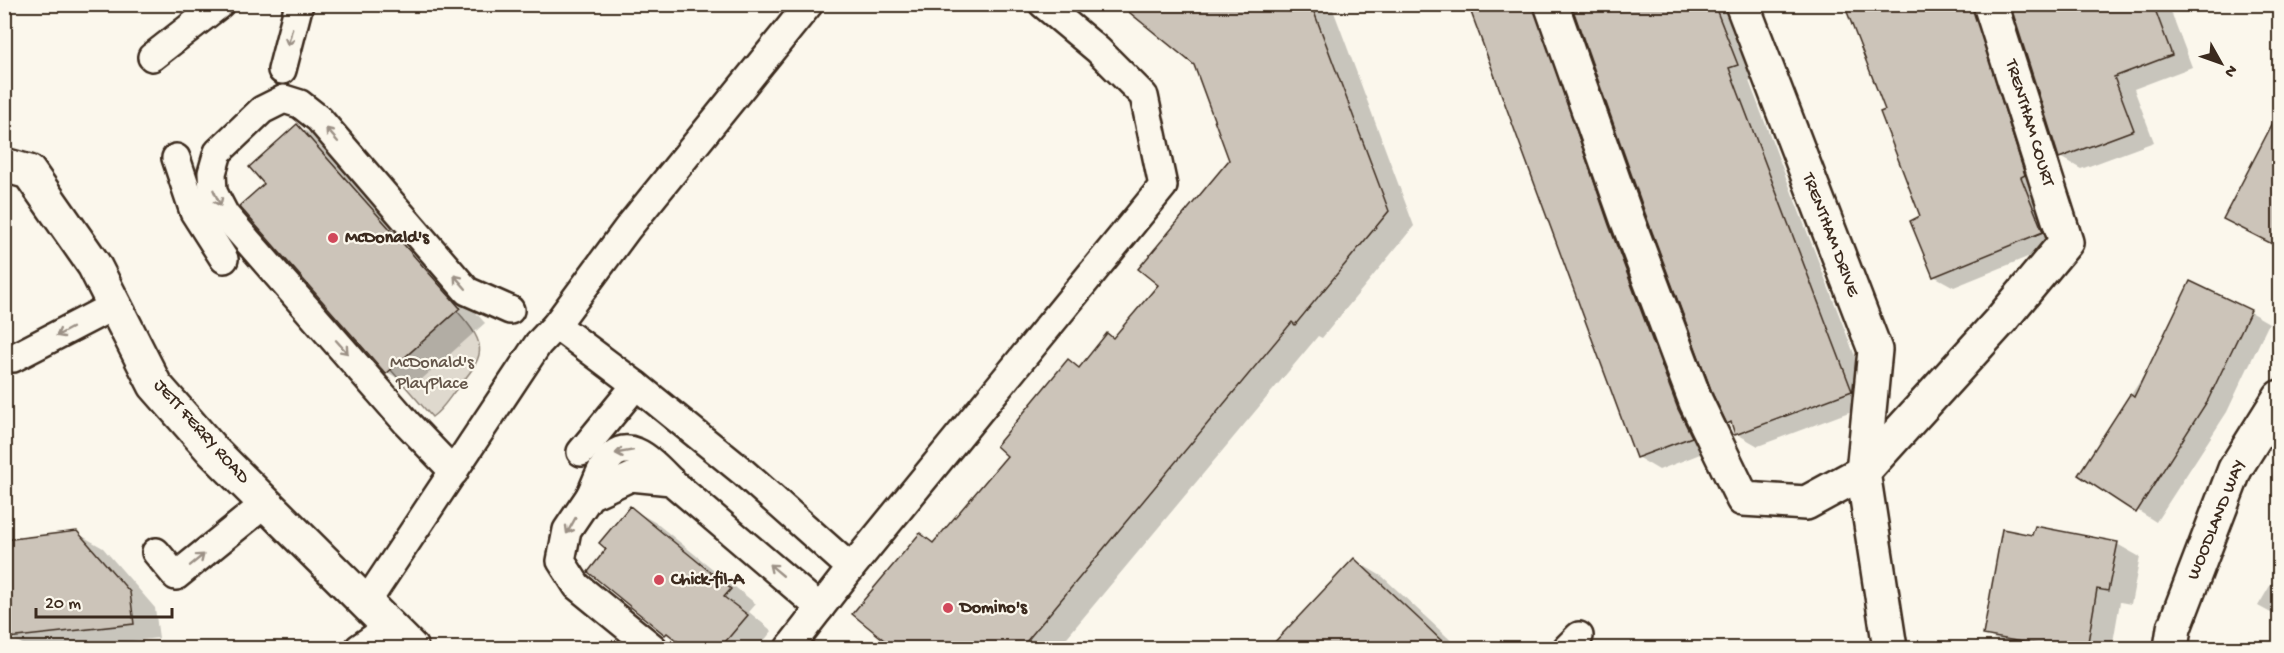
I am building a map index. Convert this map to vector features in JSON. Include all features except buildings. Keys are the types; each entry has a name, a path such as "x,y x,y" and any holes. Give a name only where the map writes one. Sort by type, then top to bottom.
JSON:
{"street":[{"path":"1551,4 1627,219 1696,402 1743,500 1806,503 1863,472"},
{"name":"TRENTHAM DRIVE","path":"1742,4 1875,350 1863,472 1890,648"},
{"name":"TRENTHAM COURT","path":"1863,472 2001,320 2066,242 1990,4"},
{"name":"JETT FERRY ROAD","path":"4,165 29,172 94,265 155,385 213,451 400,638"},
{"name":"WOODLAND WAY","path":"2171,648 2174,628 2235,469 2280,397"}],"lane":[{"path":"152,57 220,4"},
{"path":"282,70 299,4"},
{"path":"366,603 538,344 556,325 627,229 809,4"},
{"path":"789,648 851,568 1163,186 1144,96 1098,50 1043,4"},
{"path":"454,472 407,423 225,215 213,192 212,173 218,152 262,110 284,99 300,104 319,119 467,291 510,310"},
{"path":"176,158 194,212 224,259"},
{"path":"13,358 115,305"},
{"path":"556,325 636,385 743,472 851,568"},
{"path":"581,452 636,385"},
{"path":"653,648 578,586 561,561 567,530 591,496 631,477 671,481 820,608"},
{"path":"156,552 176,576 266,503"},
{"path":"359,648 400,638"}],"green space":[{"name":"McDonald's PlayPlace","path":"457,311 475,334 480,352 472,369 432,417 391,370"}],"place":[{"name":"McDonald's","path":"333,238"},
{"name":"Chick-fil-A","path":"659,580"},
{"name":"Domino's","path":"948,608"}]}
